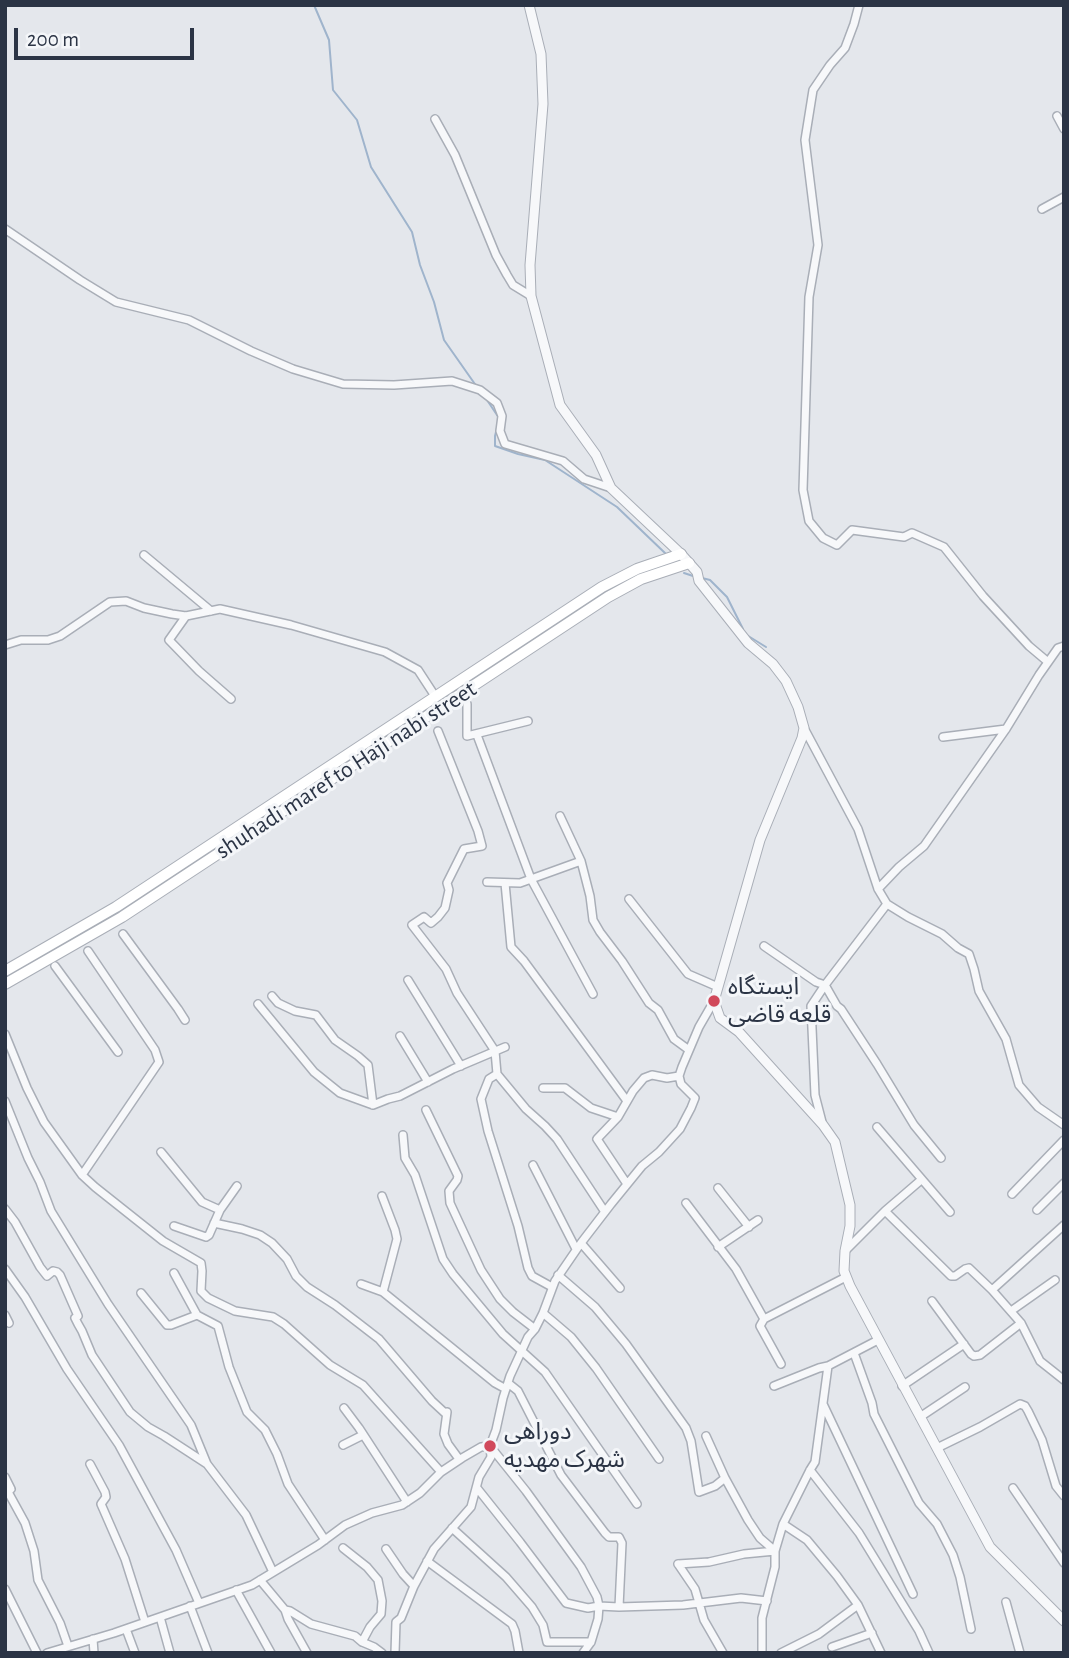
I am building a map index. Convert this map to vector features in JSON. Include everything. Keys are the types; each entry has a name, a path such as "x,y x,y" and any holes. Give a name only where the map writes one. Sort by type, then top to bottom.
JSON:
{"main road":[{"path":"5,971 116,908 602,587 637,569 681,554"},
{"name":"shuhadi maref to Haji nabi street","path":"5,984 122,917 608,597 641,579 689,563"}],"street":[{"path":"529,5 541,54 544,104 530,265 531,296 561,405 596,455 611,488 681,554 748,643 773,664 786,681 798,707 804,729 858,829 878,889 887,904 942,934 969,954 979,991 1006,1039 1019,1085 1038,1107 1064,1125"},
{"path":"859,5 845,48 813,90 805,140 818,245 809,298 803,490 809,522 823,537 837,545 852,530 904,537 912,533 944,547 1028,646 1048,662"},
{"path":"1057,116 1064,129"},
{"path":"435,119 455,155 496,255 513,285 531,296"},
{"path":"1042,209 1064,197"},
{"path":"5,229 80,281 116,302 189,320 293,369 343,384 394,385 452,381 480,390 497,404 502,416 500,431 505,444 563,461 584,479 611,488"},
{"path":"144,555 211,611"},
{"path":"5,645 21,640 48,640 60,636 110,602 126,601 144,608 186,616 220,609 291,625 385,652 418,670 433,693"},
{"path":"186,616 169,640 231,699"},
{"path":"878,889 924,846 1006,729 1048,662 1058,649 1064,646"},
{"path":"467,704 467,736 528,721"},
{"path":"395,1653 396,1622 401,1618 427,1561 434,1549 471,1507 479,1477 491,1457 490,1446 507,1386 528,1337 543,1313 558,1275 642,1166 680,1129 691,1108 695,1098 681,1084 679,1076 714,1001 760,840 804,729"},
{"path":"943,737 1006,729"},
{"path":"438,731 482,846 464,849 447,883 449,890 445,908 438,917 430,923 424,918 412,925 446,969 457,993 495,1051 497,1074 526,1109 557,1139 605,1212"},
{"path":"477,735 531,879 593,994"},
{"path":"560,816 581,861 596,926 649,1003 658,1010 674,1039 689,1050"},
{"path":"487,882 520,883 581,861"},
{"path":"505,883 510,947 524,961 627,1101"},
{"path":"629,899 688,974 718,987"},
{"path":"822,1125 815,1095 811,1006 887,904"},
{"path":"123,934 185,1020"},
{"path":"764,946 816,982 825,985 914,1125 941,1158"},
{"path":"82,1175 159,1062 155,1050 88,951"},
{"path":"55,966 118,1052"},
{"path":"408,980 461,1066"},
{"path":"272,996 278,1003 295,1011 316,1015 335,1040 368,1065 373,1105"},
{"path":"714,1001 720,1018 738,1032 835,1142 850,1205 850,1226 845,1251 846,1277 990,1547 1062,1616"},
{"path":"258,1003 314,1072 340,1093 373,1105 400,1096 505,1047"},
{"path":"5,1034 44,1122 82,1175 163,1241 201,1263 201,1291 208,1297 235,1311 273,1317 330,1364 363,1385 441,1472"},
{"path":"400,1036 428,1082"},
{"path":"497,1074 489,1079 481,1099 488,1131 518,1226 528,1268 532,1276 552,1287"},
{"path":"627,1184 597,1139 618,1117 644,1078 652,1075 667,1079 679,1076"},
{"path":"543,1088 565,1088 592,1108 618,1117"},
{"path":"5,1101 51,1211 108,1304 191,1425 207,1464 246,1515 273,1572"},
{"path":"426,1110 458,1176 449,1191 450,1203 481,1270 500,1299 535,1329"},
{"path":"877,1127 950,1212"},
{"path":"403,1135 405,1158 415,1175 443,1259 503,1334 545,1372 637,1504"},
{"path":"1012,1194 1064,1140"},
{"path":"161,1152 202,1202 220,1210"},
{"path":"533,1165 578,1246 620,1288"},
{"path":"845,1251 921,1180"},
{"path":"1037,1210 1064,1183"},
{"path":"174,1226 206,1237 211,1233 220,1210 237,1186"},
{"path":"718,1188 749,1227"},
{"path":"382,1196 397,1238 383,1292"},
{"path":"686,1203 736,1269 764,1319"},
{"path":"5,1209 47,1276 54,1271 60,1275 92,1355 130,1412 148,1427 207,1464"},
{"path":"885,1212 951,1276 969,1268 1021,1323 1041,1361 1064,1381"},
{"path":"718,1247 758,1220"},
{"path":"214,1223 260,1235 272,1243 307,1287 335,1304 379,1339 432,1401 447,1412 444,1434 459,1460"},
{"path":"992,1290 1064,1225"},
{"path":"5,1269 119,1445 176,1550 199,1603"},
{"path":"174,1273 197,1315 218,1326 229,1367 247,1412 265,1430 292,1492 325,1540"},
{"path":"558,1275 595,1307 626,1343 686,1428 691,1441 699,1492 715,1486 725,1478"},
{"path":"781,1364 760,1326 764,1319 846,1277"},
{"path":"1011,1311 1055,1280"},
{"path":"361,1284 383,1292 495,1382 518,1391 561,1475 605,1533 609,1537 619,1537 622,1543 619,1607"},
{"path":"141,1293 167,1325 197,1315"},
{"path":"932,1301 974,1356 980,1355 1021,1323"},
{"path":"543,1313 571,1337 596,1367 659,1459"},
{"path":"774,1386 828,1366 878,1340"},
{"path":"902,1385 964,1344"},
{"path":"855,1353 874,1414 919,1503 937,1524 953,1555 971,1629"},
{"path":"762,1653 762,1618 775,1567 775,1551 783,1524 815,1462 828,1366"},
{"path":"920,1417 965,1387"},
{"path":"823,1403 913,1594"},
{"path":"937,1448 1020,1404 1025,1406 1042,1440 1056,1486 1064,1496"},
{"path":"344,1408 407,1502"},
{"path":"343,1445 363,1435"},
{"path":"706,1436 725,1478 754,1529 775,1551"},
{"path":"47,1653 252,1585 345,1525 372,1513 402,1505 420,1493 441,1472 481,1447 490,1446"},
{"path":"490,1446 581,1567 597,1597 598,1619 591,1642 583,1653"},
{"path":"90,1464 105,1492 106,1497 101,1504 125,1559 145,1622"},
{"path":"810,1470 859,1533 919,1631 929,1653"},
{"path":"5,1477 11,1489 7,1492 25,1523 34,1551 38,1580 60,1623 68,1646"},
{"path":"477,1488 566,1603 588,1608 700,1603 741,1598 767,1601"},
{"path":"1013,1488 1064,1563"},
{"path":"783,1524 807,1541 837,1576 858,1605 881,1653"},
{"path":"452,1528 506,1577 533,1607 543,1625 547,1642 591,1642"},
{"path":"343,1548 367,1567 378,1580 382,1601 380,1614 362,1642"},
{"path":"386,1549 402,1574 414,1586"},
{"path":"723,1653 704,1620 695,1588 678,1564 709,1562 775,1551"},
{"path":"427,1561 512,1623 519,1653"},
{"path":"260,1580 285,1610 307,1653"},
{"path":"5,1589 37,1653"},
{"path":"236,1590 271,1653"},
{"path":"1006,1602 1020,1653"},
{"path":"786,1652 819,1634 858,1605"},
{"path":"190,1606 208,1653"},
{"path":"285,1610 311,1623 355,1636 382,1653"},
{"path":"380,1614 396,1622"},
{"path":"160,1617 170,1653"},
{"path":"126,1629 135,1653"},
{"path":"832,1647 872,1633"},
{"path":"93,1639 94,1653"}],"waterway":[{"path":"314,5 329,40 333,90 357,120 371,167 412,232 444,340 477,387"},
{"path":"487,400 499,418"},
{"path":"498,424 495,446 545,460 617,507 666,554"},
{"path":"684,573 693,576"},
{"path":"702,578 710,580 727,597 743,629"},
{"path":"745,634 766,647"}],"place":[{"name":"ایستگاه قلعه قاضی","path":"714,1001"},
{"name":"دوراهی شهرک مهدیه","path":"490,1446"}]}
